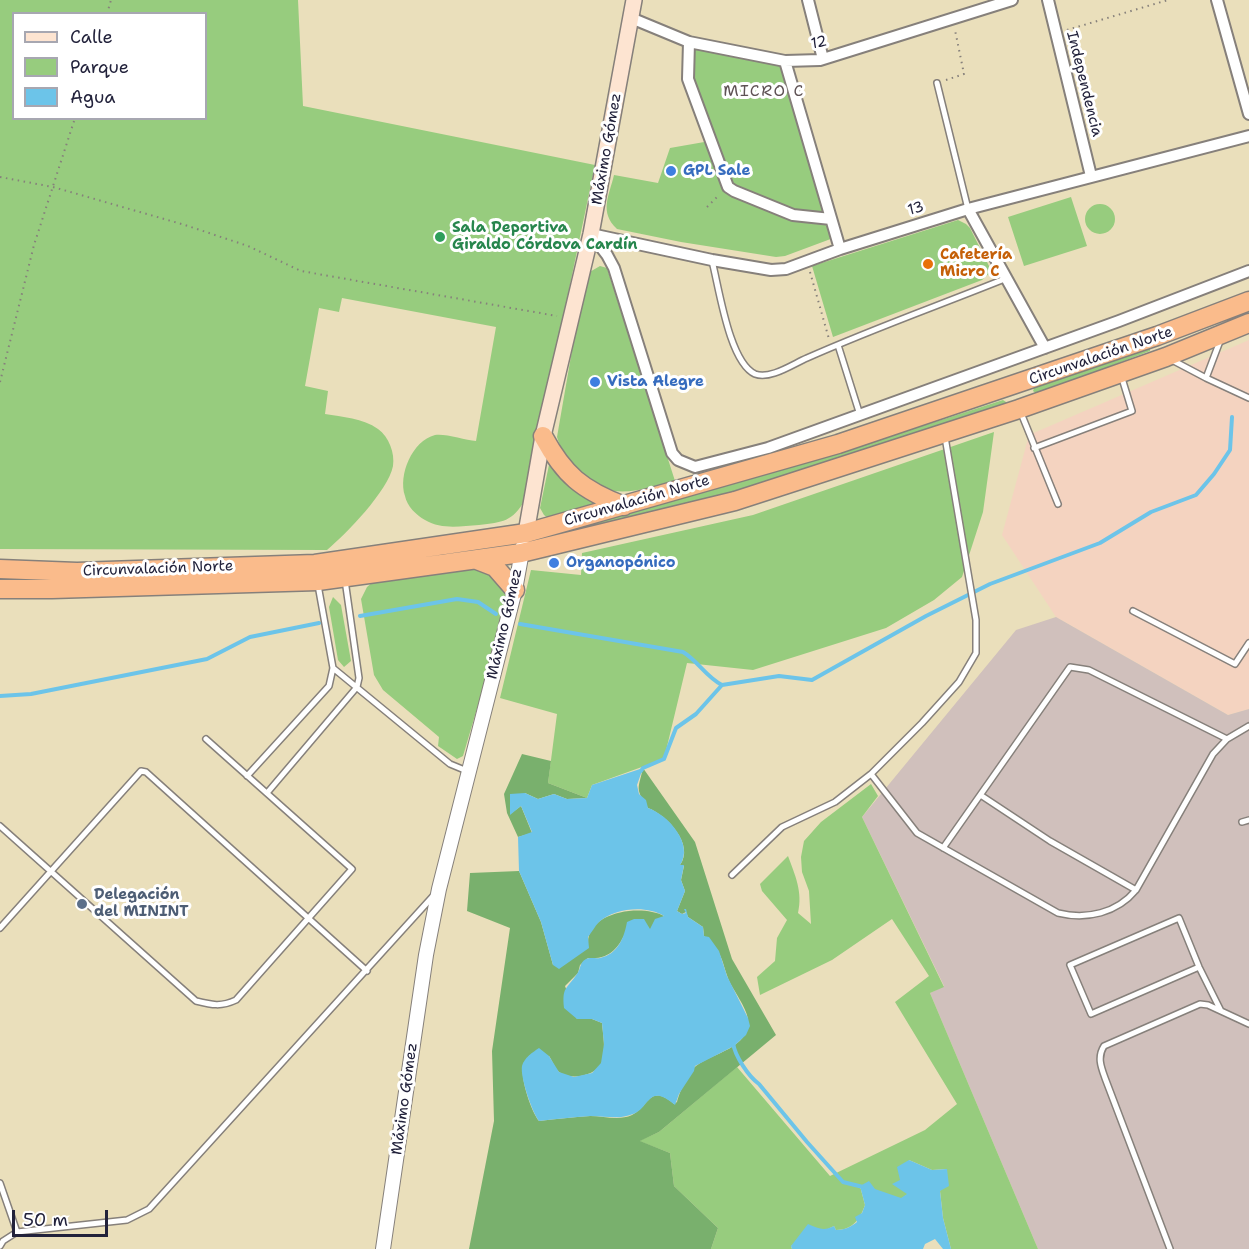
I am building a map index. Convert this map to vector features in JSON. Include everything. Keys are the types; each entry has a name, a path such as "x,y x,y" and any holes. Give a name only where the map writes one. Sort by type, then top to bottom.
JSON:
{"highway":[{"name":"Circunvalación Norte","path":"343,569 525,533 838,444 1011,387 1249,301"},
{"name":"Circunvalación Norte","path":"0,589 52,590 316,572 476,560 521,553 735,501 1019,409 1166,357 1249,323"},
{"path":"1157,336 1166,357"},
{"path":"1011,387 1019,409"},
{"path":"543,436 553,454 571,475 597,495 624,506"},
{"path":"476,560 495,567 515,590"},
{"name":"Circunvalación Norte","path":"0,569 77,572 316,572"}],"main road":[{"name":"Máximo Gómez","path":"525,533 543,436 591,234 634,0"}],"street":[{"path":"808,0 822,59"},
{"name":"12","path":"631,18 689,42 785,61 822,59 1012,0"},
{"name":"Independencia","path":"1048,0 1091,176"},
{"path":"1217,0 1249,114"},
{"path":"689,42 688,79 728,187 793,214 831,219"},
{"path":"785,61 840,249"},
{"name":"13","path":"591,234 712,260 771,270 786,268 968,209 1249,136"},
{"path":"968,209 1045,348"},
{"path":"591,234 608,255 614,268 672,453 686,464 701,466 768,448 861,415 1249,271"},
{"name":"Máximo Gómez","path":"383,1249 426,955 439,889 515,590 525,533"}],"lane":[{"path":"937,82 968,209"},
{"path":"712,260 733,347 748,369 755,374 762,375 777,372 835,346 1007,278"},
{"path":"1206,378 1223,334"},
{"path":"835,346 861,415"},
{"path":"1166,357 1249,398"},
{"path":"1034,448 1132,411 1120,373"},
{"path":"1019,409 1058,504"},
{"path":"732,875 782,827 835,802 871,774 959,682 976,653 977,638 973,602 944,433"},
{"path":"267,793 357,687 358,678 343,569"},
{"path":"247,776 328,686 333,668 316,572"},
{"path":"1133,612 1235,664 1249,643"},
{"path":"944,848 1070,667 1089,670 1227,739"},
{"path":"333,668 450,764 469,771"},
{"path":"871,774 917,833 1058,913 1075,917 1112,909 1127,900 1136,890 1214,754 1227,739 1249,726"},
{"path":"0,826 196,1000 224,1006 236,1000 352,869 206,739"},
{"path":"0,928 141,771 146,772 366,971"},
{"path":"982,796 1050,842 1136,890"},
{"path":"1242,822 1249,820"},
{"path":"0,1246 3,1241 17,1232 127,1220 149,1209 439,889"},
{"path":"1199,967 1091,1014 1070,965 1179,918 1199,967 1221,1011"},
{"path":"1170,1249 1105,1078 1099,1058 1101,1051 1104,1046 1192,1007 1208,1005 1249,1024"},
{"path":"0,1183 17,1232"}],"path":[{"path":"1056,34 1168,0"},
{"path":"937,82 964,74 952,19"},
{"path":"0,382 34,245 74,120"},
{"path":"0,177 53,187 248,246 302,271 571,319"},
{"path":"706,207 728,187"},
{"path":"806,261 835,346"}],"shaded area":[{"path":"1249,340 1249,709 1228,715 1056,617 1002,535 1029,435"},
{"path":"1056,617 1228,715 1249,709 1249,1249 1038,1249 930,993 944,986 862,817 1016,630"}],"green space":[{"path":"0,0 298,0 303,106 595,165 525,500 516,513 506,520 452,527 431,523 412,510 403,488 405,469 409,460 414,451 427,438 439,435 476,441 496,327 342,298 339,312 319,308 305,386 328,391 325,414 359,420 382,432 392,451 393,461 390,476 375,499 345,534 327,550 0,549"},
{"path":"689,42 785,61 836,237 785,256 776,257 617,229 611,223 607,204 614,175 658,183 670,148 710,141 688,79"},
{"path":"1071,197 1087,246 1024,266 1008,217"},
{"path":"1100,204 1110,209 1115,219 1110,229 1100,234 1090,229 1085,219 1090,209"},
{"path":"958,220 970,228 989,266 990,273 982,280 833,337 812,266"},
{"path":"600,266 607,268 675,481 625,492 602,488 579,472 565,456 559,443 557,437 579,310 588,273"},
{"path":"1150,347 1150,351 1037,394 1033,391 1034,388"},
{"path":"1003,400 1007,405 871,450 717,496 558,539 555,536 556,532 892,436"},
{"path":"994,432 983,512 962,577 934,600 886,628 753,670 687,663 664,759 592,785 587,798 548,783 557,714 500,698 531,570 581,575 582,553 753,515"},
{"path":"550,460 602,503 548,518 544,515 540,508"},
{"path":"485,568 511,593 463,756 457,759 438,746 439,737 383,690 374,675 361,599 367,587 374,581"},
{"path":"333,597 341,605 351,661 344,667 338,660 329,607"},
{"path":"522,754 551,761 548,783 587,798 567,799 554,794 538,799 525,793 510,814 521,806 532,833 518,837 507,813 504,794"},
{"path":"643,768 695,842 732,959 776,1035 659,1132 640,1141 670,1153 674,1186 718,1228 711,1249 469,1249 494,1121 492,1051 510,928 467,911 470,873 519,871 541,922 553,965 588,943 590,932 606,917 630,911 654,912 664,916 650,930 645,923 626,931 612,952 602,957 588,958 565,986 577,1019 592,1019 602,1023 603,1057 599,1067 589,1074 570,1076 559,1072 549,1056 530,1055 523,1066 523,1073 530,1103 539,1121 590,1116 627,1117 638,1111 654,1096 666,1098 674,1104 693,1069 703,1061 737,1044 747,1030 746,1012 730,983 719,952 704,936 703,927 688,917 686,912 682,914 677,911 685,891 681,880 684,866 680,865 684,857 684,849 677,832 663,817 648,808 641,796 639,785"},
{"path":"871,784 878,796 862,817 944,987 930,993 1038,1249 951,1249 943,1218 940,1191 947,1169 932,1170 909,1160 908,1194 901,1199 860,1186 865,1205 858,1219 847,1228 836,1230 834,1226 826,1230 819,1229 791,1246 792,1249 711,1249 718,1228 674,1186 670,1153 639,1141 659,1132 737,1067 830,1176 925,1130 957,1104 895,1002 929,976 892,919 832,960 760,995 757,977 775,961 777,938 787,920 762,891 760,884 788,856 799,891 798,913 811,924 809,891 802,872 801,857 804,841 821,822"}],"water":[{"path":"643,768 637,785 639,794 646,800 648,808 664,817 682,840 684,857 680,865 684,865 681,880 685,891 677,911 682,914 686,913 684,909 686,909 688,917 703,927 704,936 709,937 719,951 727,976 750,1026 746,1035 734,1046 695,1066 675,1105 659,1096 654,1096 639,1111 628,1116 591,1116 539,1121 530,1103 523,1078 522,1066 529,1056 539,1048 549,1056 559,1072 574,1077 592,1073 601,1063 604,1044 602,1023 592,1019 577,1019 564,1008 566,989 581,964 588,958 606,956 616,949 627,922 644,919 650,929 655,919 664,916 640,909 622,911 606,917 599,922 588,937 589,948 559,969 553,965 541,922 519,871 518,837 532,832 521,806 510,815 510,794 525,793 538,799 554,794 567,799 587,798 592,785"},
{"path":"909,1160 932,1170 947,1169 949,1186 940,1191 943,1218 951,1249 943,1249 935,1239 925,1244 923,1249 792,1249 791,1246 808,1224 821,1229 834,1226 836,1230 847,1228 857,1222 855,1217 862,1213 865,1205 860,1186 869,1181 875,1189 901,1198 907,1194 892,1184 900,1180 897,1167"}],"waterway":[{"path":"641,771 664,759 676,728 696,714 722,685 779,676 812,680 926,616 990,584 1100,543 1151,512 1196,495 1230,450 1232,417"},
{"path":"360,616 457,599 478,602 496,614"},
{"path":"0,696 31,694 207,659 250,637 319,623"},
{"path":"520,624 683,652 722,685"},
{"path":"733,1043 736,1054 746,1071 843,1182 863,1187"}],"place":[{"name":"GPL Sale","path":"671,171"},
{"name":"Sala Deportiva Giraldo Córdova Cardín","path":"440,237"},
{"name":"Cafetería Micro C","path":"928,264"},
{"name":"Vista Alegre","path":"595,382"},
{"name":"Organopónico","path":"554,563"},
{"name":"Delegación del MININT","path":"82,904"}],"district":[{"name":"MICRO C","path":"764,92"}]}
